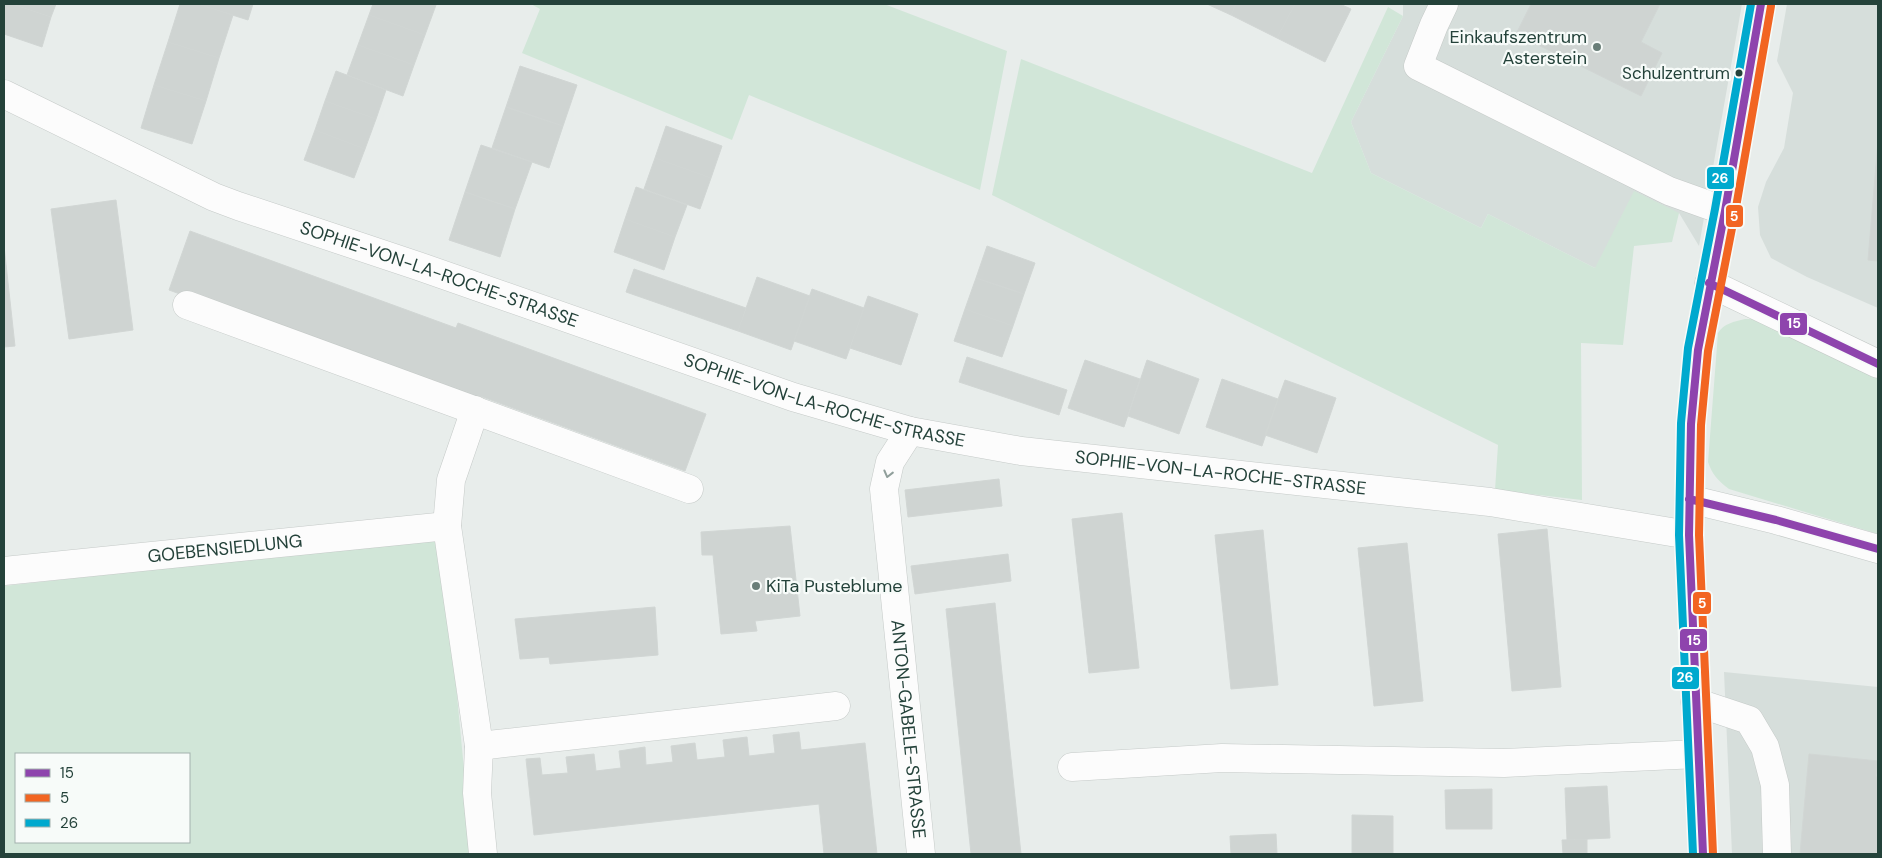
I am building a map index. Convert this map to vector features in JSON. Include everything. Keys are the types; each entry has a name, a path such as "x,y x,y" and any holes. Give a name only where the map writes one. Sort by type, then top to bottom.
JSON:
{"street":[{"path":"1444,4 1418,66 1669,191 1725,211"},
{"path":"1704,854 1695,702 1689,535 1691,424 1698,350 1709,283 1725,211 1762,4"},
{"name":"SOPHIE-VON-LA-ROCHE-STRASSE","path":"4,94 214,197 238,206 418,266 793,397 910,431 1022,451 1490,502 1689,535"},
{"path":"1709,283 1878,364"},
{"path":"187,305 689,489"},
{"path":"475,410 451,480 447,526 478,746 477,793 483,854"},
{"name":"ANTON-GABELE-STRASSE","path":"910,431 890,462 884,489 921,854"},
{"path":"1689,499 1776,520 1878,549"},
{"name":"GOEBENSIEDLUNG","path":"4,571 447,526"},
{"path":"1695,702 1748,720 1765,747 1775,785 1777,854"},
{"path":"478,746 836,706"},
{"path":"1072,767 1222,758 1504,763 1698,754"}],"shaded area":[{"path":"1403,4 1742,4 1699,246 1679,213 1595,268 1488,214 1481,228 1371,173 1351,122 1403,16"},
{"path":"1787,4 1878,4 1878,308 1807,277 1771,258 1760,235 1758,207 1766,182 1784,148 1793,93 1777,61"},
{"path":"1724,672 1878,687 1878,854 1732,854"}],"green space":[{"path":"531,4 884,4 1007,51 980,190 749,95 732,140 522,53 540,9"},
{"path":"1388,7 1403,16 1351,122 1371,173 1481,228 1488,214 1595,268 1634,191 1679,213 1672,242 1634,246 1623,345 1581,343 1582,500 1495,490 1498,445 992,195 1021,59 1312,173"},
{"path":"1745,319 1758,319 1878,378 1878,534 1729,489 1714,474 1708,462 1718,333 1726,325"},
{"path":"442,537 472,854 4,854 4,586"}],"building":[{"path":"4,4 12,4 51,17 42,47 4,34"},
{"path":"12,4 56,4 51,17"},
{"path":"180,4 198,4 233,15 219,58 168,42"},
{"path":"198,4 253,4 248,20"},
{"path":"373,4 436,5 425,35 369,15"},
{"path":"1207,4 1236,4 1231,15"},
{"path":"1236,4 1295,4 1277,38 1231,15"},
{"path":"1295,4 1340,4 1351,9 1325,62 1277,38"},
{"name":"Einkaufszentrum Asterstein","path":"1531,4 1660,4 1641,42 1662,53 1641,96 1516,34"},
{"path":"369,15 425,35 414,65 358,45"},
{"path":"168,42 219,58 206,101 154,85"},
{"path":"358,45 414,65 403,96 347,75"},
{"path":"520,66 577,85 563,126 506,107"},
{"path":"336,71 386,90 376,119 325,101"},
{"path":"154,85 206,101 192,144 141,128"},
{"path":"325,101 376,119 365,149 315,130"},
{"path":"506,107 563,126 549,168 492,148"},
{"path":"666,126 722,146 711,178 655,158"},
{"path":"315,130 365,149 354,178 304,160"},
{"path":"1878,141 1878,261 1868,260"},
{"path":"481,145 532,162 515,209 465,192"},
{"path":"655,158 711,178 700,209 644,189"},
{"path":"636,187 687,205 675,237 625,219"},
{"path":"465,192 515,209 500,257 449,240"},
{"path":"116,200 133,330 69,339 51,209"},
{"path":"625,219 675,237 664,270 614,252"},
{"path":"190,231 456,328 458,323 706,414 685,471 480,396 478,403 169,290"},
{"path":"4,246 15,346 4,347"},
{"path":"987,246 1035,263 1024,294 976,278"},
{"path":"634,269 746,308 738,331 626,292"},
{"path":"757,277 810,296 791,350 738,331"},
{"path":"976,278 1024,294 1013,326 965,309"},
{"path":"812,289 864,308 846,359 794,341"},
{"path":"868,296 918,314 901,365 850,348"},
{"path":"965,309 1013,326 1002,357 954,341"},
{"path":"967,357 1067,390 1059,415 959,382"},
{"path":"1085,360 1140,379 1124,427 1068,408"},
{"path":"1147,360 1199,379 1179,434 1128,416"},
{"path":"1222,379 1278,399 1262,446 1206,427"},
{"path":"1285,380 1336,398 1317,453 1265,435"},
{"path":"999,479 1002,506 908,517 905,490"},
{"path":"1122,513 1139,668 1089,673 1072,519"},
{"name":"KiTa Pusteblume","path":"790,526 800,616 755,621 757,631 721,634 713,555 702,555 701,532"},
{"path":"1547,529 1561,687 1512,691 1498,534"},
{"path":"1263,530 1278,685 1231,689 1215,535"},
{"path":"1407,543 1423,701 1374,706 1358,548"},
{"path":"1008,554 1011,581 915,594 911,566"},
{"path":"995,603 1021,854 971,854 946,609"},
{"path":"655,607 658,655 550,664 549,657 520,659 515,619"},
{"path":"799,732 801,750 865,743 877,854 824,854 819,804 534,835 526,759 540,758 542,775 568,773 566,757 594,754 596,771 621,768 619,751 645,747 646,765 673,762 671,746 695,743 697,760 725,757 723,740 747,737 749,756 775,753 773,735"},
{"path":"1809,754 1878,761 1876,776 1878,777 1878,854 1800,854"},
{"path":"1607,786 1610,838 1567,840 1565,788"},
{"path":"1492,789 1492,829 1446,829 1445,790"},
{"path":"1352,815 1393,816 1393,854 1352,854"},
{"path":"1276,834 1277,854 1231,854 1230,836"},
{"path":"1587,839 1587,854 1563,854 1562,840"}],"transit line":[{"name":"26","path":"1693,854 1679,535 1681,423 1688,348 1715,209 1751,4"},
{"name":"15","path":"1703,854 1689,535 1691,424 1698,350 1725,211 1761,4"},
{"name":"5","path":"1713,854 1699,535 1701,425 1708,351 1735,213 1771,6"},
{"name":"15","path":"1709,283 1878,364"},
{"name":"15","path":"1689,499 1776,520 1878,549"}],"place":[{"name":"Einkaufszentrum Asterstein","path":"1597,47"},
{"name":"Schulzentrum","path":"1739,73"},
{"name":"KiTa Pusteblume","path":"756,586"}]}
